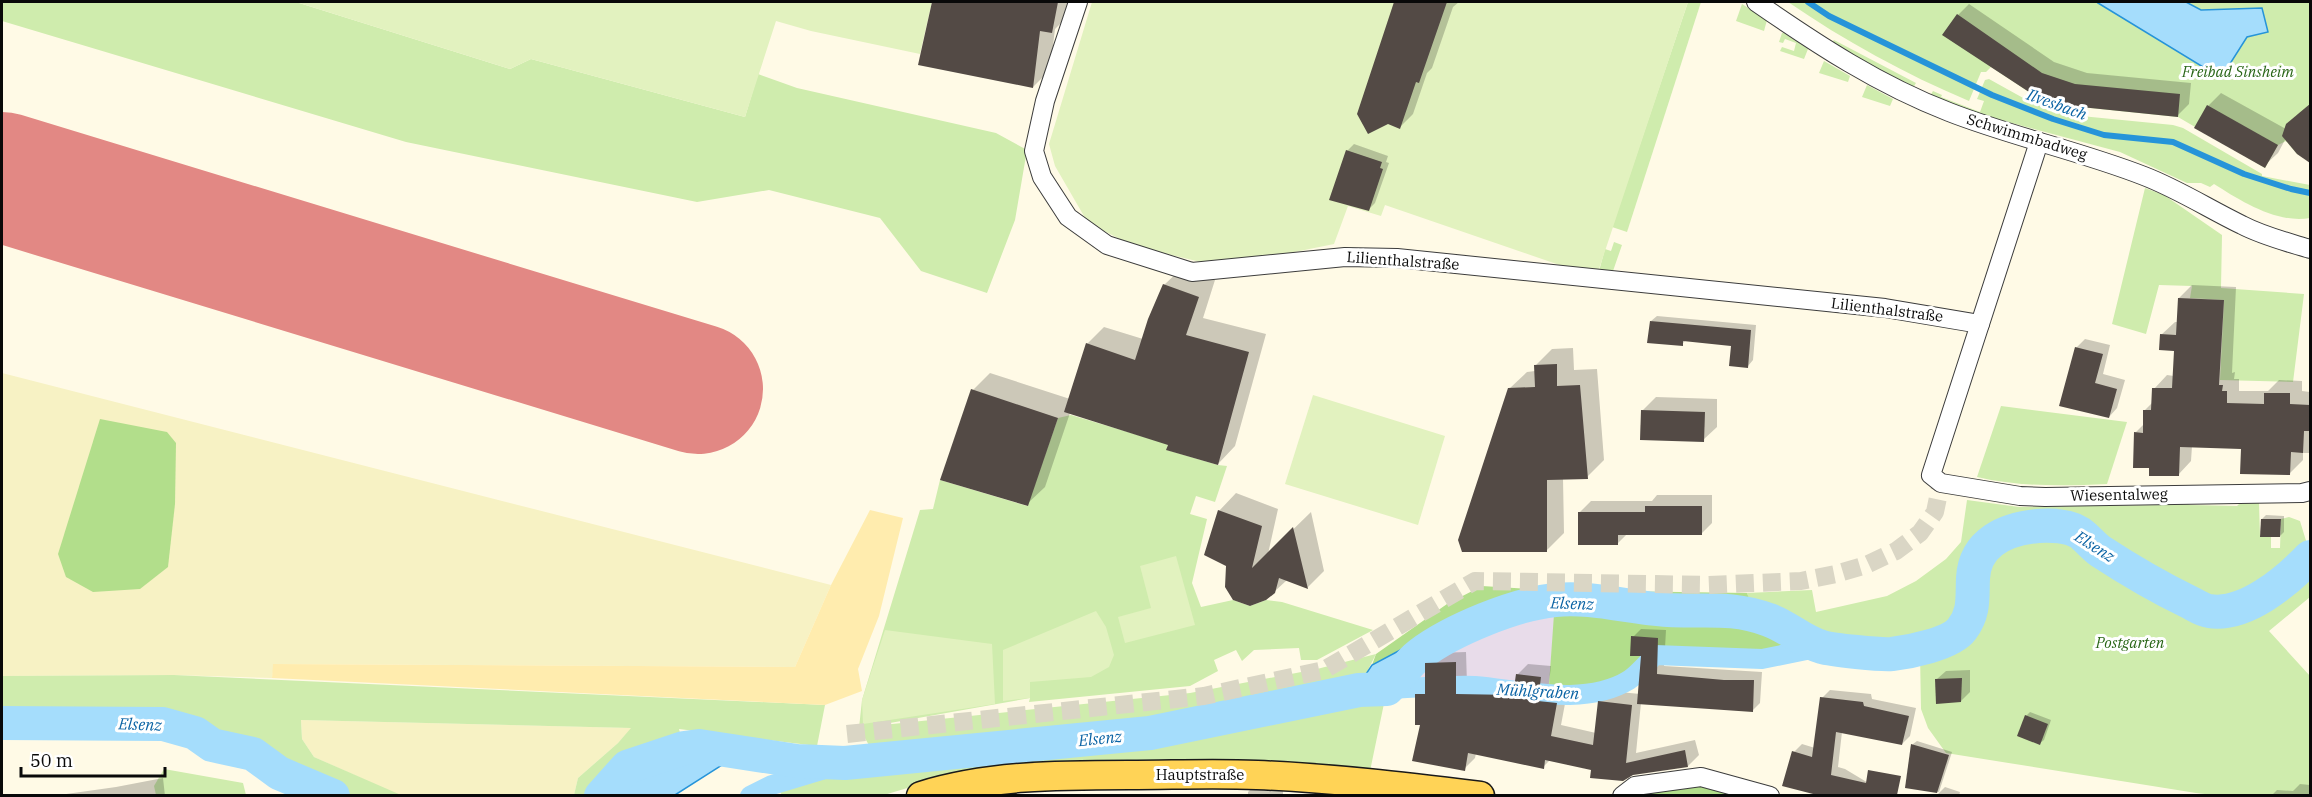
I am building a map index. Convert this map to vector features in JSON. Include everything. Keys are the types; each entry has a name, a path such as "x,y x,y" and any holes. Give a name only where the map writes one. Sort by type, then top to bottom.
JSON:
{"main road":[{"name":"Hauptstraße","path":"921,795 984,782 1023,778 1073,775 1206,774 1369,782 1480,795"}],"street":[{"name":"Lilienthalstraße","path":"1078,2 1045,101 1034,151 1042,177 1068,217 1107,245 1192,272 1345,257 1397,258 1885,308 1980,324"},
{"name":"Schwimmbadweg","path":"1756,2 1864,73 1905,93 1994,129 2074,150 2165,184 2243,226 2310,249"},
{"path":"1980,324 2039,142"},
{"name":"Wiesentalweg","path":"1980,324 1931,475 1941,483 2036,496 2302,493 2310,491"},
{"path":"1622,795 1635,786 1701,777 1770,795"}],"shaded area":[{"path":"2,373 831,585 795,667 274,664 272,678 174,675 2,676"},
{"path":"1556,599 1548,699 1470,689 1387,689 1419,654 1466,628 1512,609"},
{"path":"301,720 632,728 578,778 574,795 401,796 314,757 302,739"}],"green space":[{"path":"2,2 296,2 510,69 531,59 745,117 758,74 797,88 996,133 1027,150 1015,220 987,293 921,271 880,218 769,190 697,202 406,142 2,21"},
{"path":"296,2 932,2 920,54 811,31 776,21 745,117 531,59 510,69"},
{"path":"1092,2 1688,2 1598,272 1574,270 1385,205 1381,216 1348,206 1334,244 1275,256 1209,264 1134,246 1088,223 1055,166 1049,144"},
{"path":"1688,2 1701,2 1627,232 1612,227"},
{"name":"Freibad Sinsheim","path":"1788,2 2310,2 2310,156 2309,158 2297,154 2286,141 2278,145 2265,168 2178,117 2071,106 2029,92 1991,67 1986,72 1981,72 1969,101 1876,56"},
{"path":"1742,4 1767,20 1764,31 1736,21"},
{"path":"1782,33 1808,49 1804,59 1780,51 1782,47 1794,51 1796,43 1785,39 1783,43 1779,42"},
{"path":"1834,40 1916,83 1913,88 1831,44"},
{"path":"1824,61 1850,76 1848,82 1819,73"},
{"path":"1989,79 2025,99 2071,115 2173,125 2183,128 2262,176 2310,185 2310,218 2285,218 2272,214 2248,204 2214,184 2210,187 2201,183 2187,183 2120,152 1967,111 1930,96 1933,91 1942,95 1941,97 1980,112 1984,101 1977,99 1985,80"},
{"path":"1867,85 1893,99 1890,106 1862,97"},
{"path":"2145,188 2164,195 2222,235 2221,288 2304,294 2293,382 2220,380 2224,300 2190,298 2192,286 2159,285 2146,334 2112,324"},
{"path":"1614,242 1622,245 1613,271 1599,271 1605,249 1611,251"},
{"path":"1313,395 1445,436 1418,525 1285,484"},
{"path":"2001,406 2127,422 2107,484 2025,484 1977,477"},
{"path":"1071,415 1168,444 1167,450 1227,466 1215,502 1196,496 1190,514 1207,519 1192,583 1201,607 1233,600 1250,606 1266,600 1282,602 1373,630 1317,660 1301,660 1299,648 1254,650 1242,661 1236,650 1214,660 1218,671 1190,686 1029,702 1030,698 873,726 1190,693 1317,669 1376,654 1357,692 1387,689 1369,776 944,777 884,795 782,795 777,787 880,764 859,728 862,700 920,510 933,509 940,480 1027,506 1058,418"},
{"path":"100,419 167,432 176,443 175,504 168,567 140,589 93,592 66,577 58,554"},
{"name":"Postgarten","path":"1967,500 2019,507 2166,505 2182,501 2190,505 2237,506 2242,501 2255,500 2259,503 2260,536 2271,537 2271,548 2280,548 2281,519 2289,517 2300,521 2310,548 2310,597 2269,631 2310,676 2310,795 2222,796 2196,793 1946,753 1928,728 1921,709 1920,653 1878,663 1827,649 1822,640 1753,612 1747,593 1812,590 1816,612 1887,596 1916,581 1946,559 1961,542"},
{"path":"1176,556 1195,625 1125,643 1118,617 1151,608 1140,566"},
{"path":"1482,586 1544,590 1747,593 1754,612 1822,640 1827,649 1766,663 1649,661 1633,684 1593,697 1548,699 1555,600 1512,609 1466,628 1406,647 1372,665 1376,654 1447,604"},
{"path":"1096,611 1106,627 1114,655 1109,667 1091,677 1030,682 1030,698 1003,701 1003,650"},
{"path":"885,630 992,644 995,704 863,724 862,700"},
{"path":"174,675 825,705 817,746 679,729 684,748 627,767 601,796 574,795 578,778 618,743 631,728 301,720 302,739 314,757 401,795 309,796 279,781 163,737 60,729 2,730 2,676"},
{"path":"164,769 243,783 246,795 156,795 154,786"},
{"path":"1703,783 1743,796 1629,796"}],"sand":[{"path":"870,510 903,518 879,616 858,669 862,691 825,705 272,678 273,664 795,667 831,585"}],"water":[{"path":"2099,2 2186,2 2201,10 2262,8 2268,32 2247,37 2221,78"},
{"path":"1466,628 1419,654 1387,689 1359,690 1362,680 1372,665 1406,647"},
{"path":"699,746 744,751 675,795 601,795 627,767 684,748"}],"building":[{"path":"932,2 1058,2 1052,33 1040,31 1033,88 918,65"},
{"path":"1394,2 1447,2 1419,83 1416,82 1400,129 1388,124 1368,134 1357,114"},
{"path":"1957,14 2042,73 2075,84 2180,94 2178,117 2071,106 2070,113 2025,97 2029,92 1942,35"},
{"path":"2310,104 2310,163 2297,154 2282,136 2286,124"},
{"path":"2207,105 2278,145 2265,168 2194,128"},
{"path":"1346,150 1382,162 1380,168 1383,169 1369,211 1329,200"},
{"path":"1163,284 1199,297 1186,335 1249,352 1218,465 1166,450 1168,445 1064,412 1086,343 1135,360 1148,319"},
{"path":"2178,298 2224,300 2219,385 2223,385 2222,391 2227,391 2227,403 2264,404 2264,393 2290,393 2290,404 2310,405 2310,431 2304,431 2303,453 2291,452 2290,475 2240,474 2241,449 2180,447 2179,476 2149,476 2149,468 2133,468 2134,432 2143,433 2143,410 2151,410 2152,388 2172,388 2174,351 2159,350 2160,334 2176,335"},
{"path":"1650,321 1751,330 1748,368 1729,366 1731,346 1683,341 1683,346 1647,343"},
{"path":"2075,347 2103,354 2095,383 2117,389 2109,418 2059,406"},
{"path":"1557,364 1557,386 1580,385 1588,479 1547,480 1547,552 1462,552 1458,540 1508,388 1535,387 1534,365"},
{"path":"971,389 1058,418 1028,506 940,480"},
{"path":"1641,410 1705,412 1704,442 1640,440"},
{"path":"1645,506 1702,506 1702,535 1618,535 1618,545 1578,545 1578,512 1645,512"},
{"path":"1218,510 1262,526 1252,568 1293,527 1308,589 1279,578 1275,593 1266,600 1250,606 1233,600 1225,587 1226,566 1204,555"},
{"path":"2261,519 2281,519 2280,537 2260,537"},
{"path":"1631,636 1658,638 1657,674 1724,680 1754,680 1753,712 1637,704 1641,656 1630,656"},
{"path":"1456,662 1456,694 1513,695 1516,674 1541,677 1538,701 1557,703 1551,736 1593,745 1598,701 1632,705 1626,763 1685,750 1688,767 1633,775 1623,781 1590,778 1591,770 1545,760 1544,769 1468,753 1465,771 1412,761 1420,725 1415,725 1415,694 1425,694 1425,663"},
{"path":"1962,678 1961,702 1936,704 1935,679"},
{"path":"1820,697 1863,702 1864,706 1909,716 1902,745 1836,732 1831,775 1866,783 1868,770 1901,776 1897,795 1817,795 1782,786 1792,751 1812,757"},
{"path":"2025,715 2048,724 2040,745 2017,736"},
{"path":"1911,744 1949,755 1937,793 1905,788"}],"waterway":[{"name":"Ilvesbach","path":"1808,2 1829,16 1992,95 2053,119 2104,135 2173,142 2244,174 2310,193"},
{"name":"Elsenz","path":"601,796 627,767 684,748 699,746 797,761 845,763 1150,733 1359,690 1387,689 1416,658 1449,636 1503,613 1539,602 1555,600 1597,601 1654,609 1742,613 1776,623 1808,642 1822,647 1878,654 1909,651 1940,643 1957,634 1969,617 1975,566 1980,555 1986,547 2004,534 2038,526 2065,527 2076,531 2100,551 2133,572 2209,611 2223,611 2251,603 2290,576 2310,557"},
{"name":"Mühlgraben","path":"1387,689 1475,686 1553,695 1573,695 1612,688 1629,680 1655,655 1762,659 1821,647"},
{"name":"Elsenz","path":"2,723 163,724 195,733 212,745 253,754 279,773 333,796"},
{"name":"Mühlgraben","path":"750,796 772,785 845,763"}],"runway":[{"path":"2,177 698,389"}],"tunnel":[{"path":"847,734 1204,696 1324,670 1475,581 1708,585 1801,581 1836,574 1866,565 1896,551 1920,533 1935,512 1941,483"}]}
